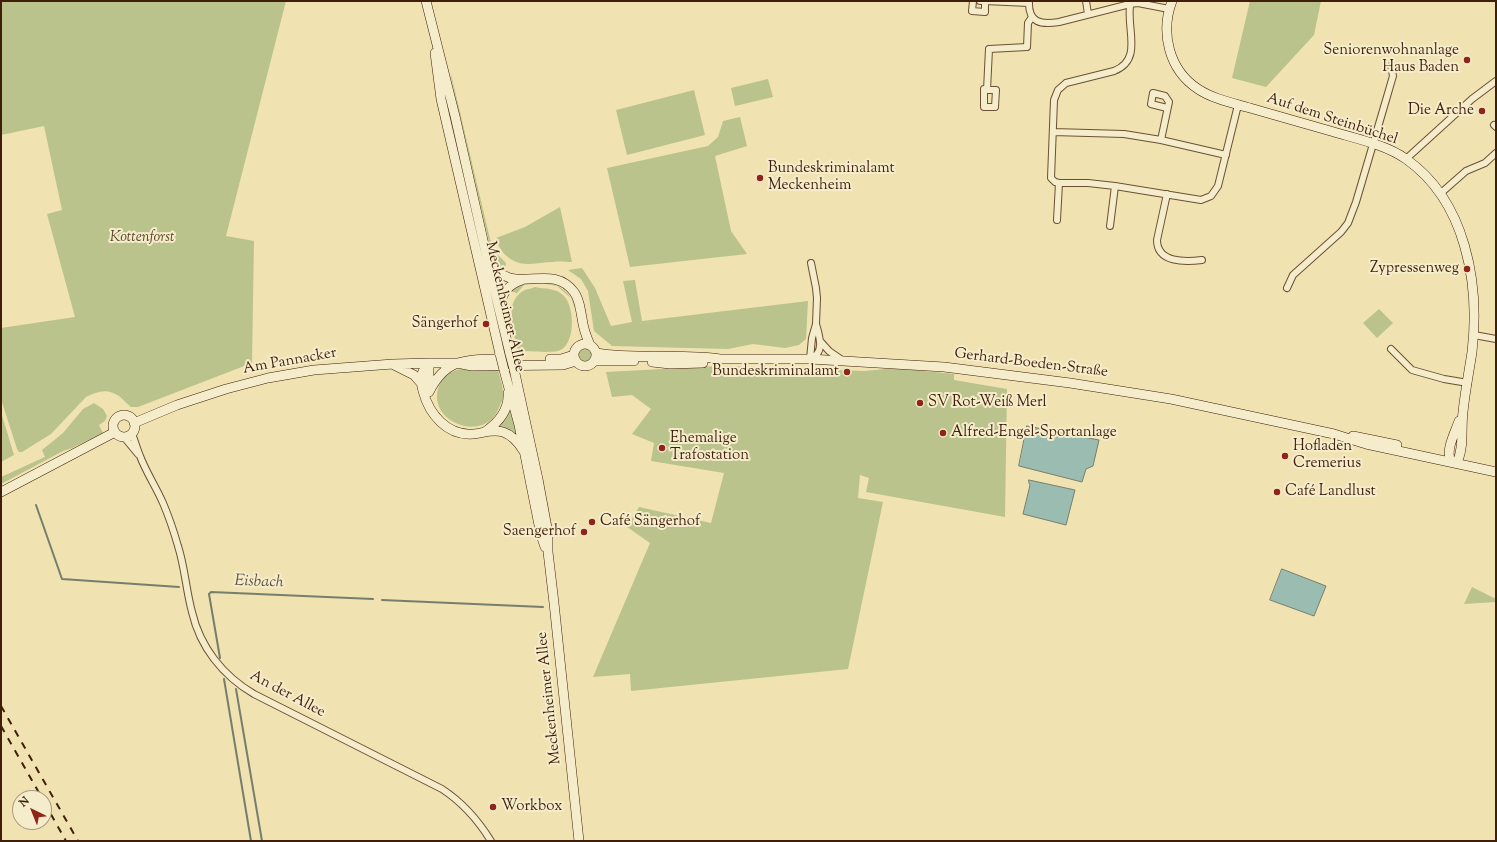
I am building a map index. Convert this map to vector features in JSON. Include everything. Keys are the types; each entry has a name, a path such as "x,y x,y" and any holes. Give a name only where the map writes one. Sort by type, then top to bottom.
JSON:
{"main road":[{"name":"Meckenheimer Allee","path":"426,1 440,68 514,369 548,533 548,552 579,841"},
{"name":"Auf dem Steinbüchel","path":"1170,5 1166,23 1167,46 1181,74 1195,87 1210,96 1238,105 1374,144 1406,159 1441,193 1456,221 1467,257 1475,308 1474,335 1468,383 1462,413 1461,450 1453,460"},
{"name":"Meckenheimer Allee","path":"440,68 441,98 500,354 519,425 542,539 548,552"},
{"path":"487,257 491,265 505,276 516,280 550,278 558,280 568,286 574,292 578,300 586,336 590,345 594,348 595,357"},
{"path":"500,310 505,291 513,284 525,280"},
{"path":"575,358 576,349 579,346 582,319"},
{"path":"579,346 583,344 590,345"},
{"name":"Gerhard-Boeden-Straße","path":"575,358 582,366 592,364 595,357 670,364 704,363 720,359 810,359 944,367 1077,384 1171,399 1334,434 1364,437 1496,472"},
{"name":"Am Pannacker","path":"134,422 184,402 226,389 268,378 329,368 393,364 457,363 471,359 575,358"},
{"path":"429,363 422,371 421,383 426,401 442,424 455,431 470,434 486,431 499,431 508,434 518,443 525,454"},
{"path":"429,363 429,392 432,411"},
{"path":"429,392 440,374 457,363"},
{"path":"393,364 414,375 421,383"},
{"path":"486,431 498,422 506,406 508,398 505,374"},
{"path":"125,415 130,417 134,422 134,429 128,435 119,435 114,428 114,422 120,416 125,415"},
{"path":"1,492 116,432"},
{"name":"Gerhard-Boeden-Straße","path":"1453,460 1496,466"}],"street":[{"path":"973,1 972,11 985,12 985,1"},
{"path":"980,1 1029,2 1029,12 1032,17 1041,23 1048,24 1130,3 1170,5"},
{"path":"1086,1 1088,14"},
{"path":"1130,3 1129,14 1132,46 1130,58 1121,68 1066,84 1061,87 1056,94 1054,100 1051,178 1055,182 1115,186 1201,200 1211,196 1218,186 1238,105"},
{"path":"988,90 989,49 1027,48 1028,23 1032,17"},
{"path":"1287,288 1293,275 1341,232 1348,223 1374,144 1393,76 1391,66"},
{"path":"1406,159 1472,99 1496,81"},
{"path":"1161,140 1167,108"},
{"path":"1053,132 1124,134 1161,140 1226,155"},
{"path":"1441,193 1466,171 1485,163 1496,153"},
{"path":"1057,220 1059,183"},
{"path":"1110,226 1115,186"},
{"path":"1167,194 1157,246 1160,252 1167,257 1185,262 1202,260"},
{"path":"810,359 812,338 816,324 817,293 811,263"},
{"path":"810,359 819,353 820,341 816,324"},
{"path":"1474,335 1496,339"},
{"path":"820,341 827,349 843,361"},
{"path":"1391,349 1412,370 1444,379 1468,383"},
{"name":"An der Allee","path":"128,435 163,503 173,529 182,558 192,612 197,629 208,651 221,668 240,685 254,694 442,789 472,814 482,826 491,841"}],"green space":[{"name":"Kottenforst","path":"1,1 286,1 226,236 254,241 252,363 138,407 131,407 119,396 111,392 102,391 94,393 86,397 51,434 22,452 19,452 17,449 1,399 1,328 75,317 47,214 62,210 44,126 1,135"},
{"path":"1250,1 1321,1 1314,35 1266,87 1232,78"},
{"path":"451,74 490,239 494,251 506,263 504,273 495,262 492,255"},
{"path":"768,79 773,97 735,106 731,88"},
{"path":"694,90 705,135 627,155 616,110"},
{"path":"740,117 747,146 715,156 731,231 747,254 630,267 607,168 708,146 718,137 723,121"},
{"path":"560,207 572,262 521,263 511,259 500,248 496,238 525,227"},
{"path":"582,268 595,288 611,326 632,322 623,281 635,280 642,321 808,301 806,339 799,345 785,348 753,344 728,349 612,346 594,331 588,291 581,279 568,270"},
{"path":"541,282 557,286 541,283 524,285 517,293 511,290 529,283"},
{"path":"535,287 554,290 561,293 568,301 572,317 571,334 564,348 558,351 518,351 512,319 513,303 517,296 523,291"},
{"path":"558,287 570,296 571,298"},
{"path":"1379,309 1393,323 1377,338 1363,323"},
{"path":"585,349 589,351 591,355 589,359 585,361 581,359 579,355 581,351"},
{"path":"719,366 865,371 895,368 954,374 954,380 1007,389 1005,517 866,492 869,478 860,475 858,498 883,502 848,669 631,691 630,674 593,677 650,543 627,527 639,507 711,523 724,473 651,461 654,443 632,434 651,409 632,395 612,397 606,372"},
{"path":"460,369 498,370 502,384 503,399 497,412 490,421 480,426 469,427 448,419 441,411 437,401 438,389 443,379 452,372"},
{"path":"94,403 103,409 107,416 105,421 99,425 103,433 63,451 1,484 1,477 45,457 42,450 63,433 83,409"},
{"path":"510,405 518,438 496,427"},
{"path":"1,412 14,455 1,462"},
{"path":"1472,587 1496,599 1496,602 1464,604"}],"water":[{"path":"1027,426 1099,440 1093,466 1086,469 1082,482 1019,466"},
{"path":"1029,480 1075,490 1066,525 1023,514 1030,485"},
{"path":"1282,569 1326,586 1314,616 1270,600"}],"waterway":[{"path":"36,505 62,579 179,587"},
{"name":"Eisbach","path":"220,658 209,594 211,592 373,599"},
{"name":"Eisbach","path":"382,600 543,607"},
{"name":"Eisbach","path":"224,679 251,841"},
{"path":"236,689 262,841"}],"railway":[{"path":"1,706 78,841"},
{"path":"1,726 37,790"},
{"path":"52,816 66,841"}],"place":[{"name":"Seniorenwohnanlage Haus Baden","path":"1467,60"},
{"name":"Die Arche","path":"1482,111"},
{"name":"Bundeskriminalamt Meckenheim","path":"760,178"},
{"name":"Zypressenweg","path":"1467,269"},
{"name":"Sängerhof","path":"486,324"},
{"name":"Bundeskriminalamt","path":"847,372"},
{"name":"SV Rot-Weiß Merl","path":"920,403"},
{"name":"Alfred-Engel-Sportanlage","path":"943,433"},
{"name":"Ehemalige Trafostation","path":"662,448"},
{"name":"Hofladen Cremerius","path":"1285,456"},
{"name":"Café Landlust","path":"1277,492"},
{"name":"Café Sängerhof","path":"592,522"},
{"name":"Saengerhof","path":"584,532"},
{"name":"Workbox","path":"493,807"}]}
